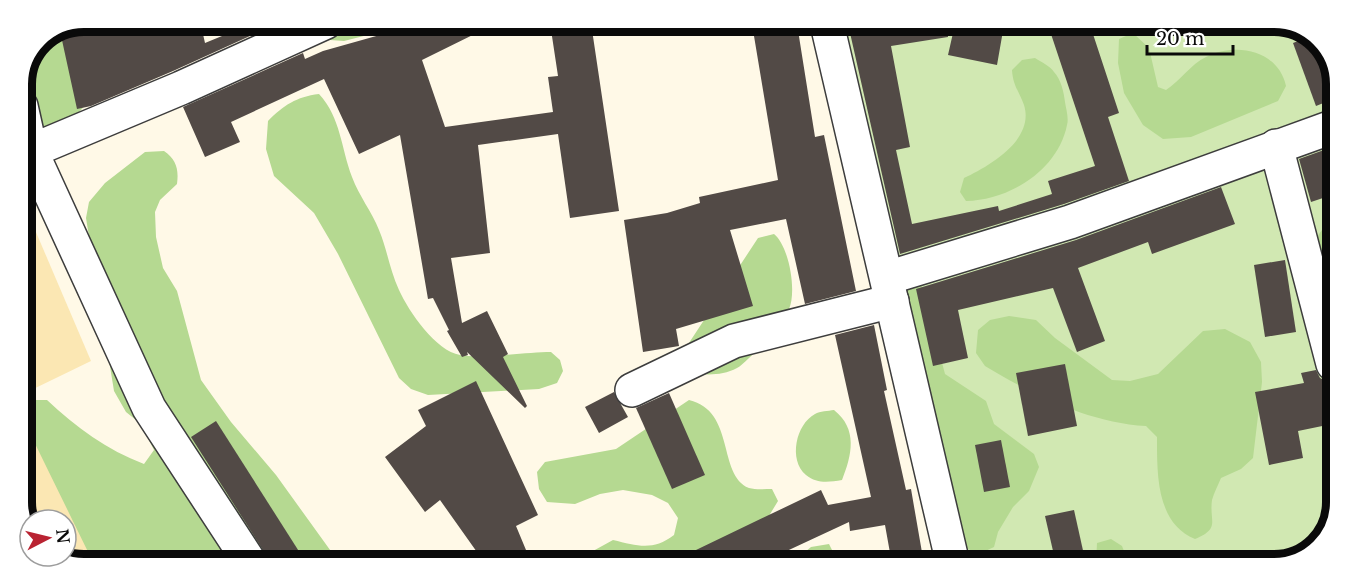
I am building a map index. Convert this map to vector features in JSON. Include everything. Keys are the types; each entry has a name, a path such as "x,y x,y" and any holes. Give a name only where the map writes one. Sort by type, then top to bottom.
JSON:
{"street":[{"path":"32,151 181,88 305,32"},
{"path":"829,32 951,554"},
{"path":"632,390 734,341 889,290 1325,130"},
{"path":"1276,147 1326,336"},
{"path":"32,153 149,408 244,554"}],"green space":[{"path":"133,32 126,59 65,128 48,132 35,117 32,101 33,70 49,44 64,35 74,33"},
{"path":"322,32 380,32 344,41 330,40"},
{"path":"829,32 1273,32 1293,35 1305,42 1317,55 1323,67 1325,80 1326,502 1322,522 1315,534 1302,546 1290,552 1273,554 951,554"},
{"path":"1133,33 1149,48 1158,87 1166,90 1201,60 1218,52 1230,50 1254,52 1265,57 1274,64 1286,86 1278,101 1191,137 1163,139 1143,125 1124,93 1118,63 1119,39"},
{"path":"1035,58 1052,70 1062,86 1068,119 1062,141 1054,156 1030,180 999,195 966,201 960,192 964,178 1008,150 1023,129 1026,118 1024,105 1012,70 1022,60"},
{"path":"319,94 332,113 352,177 379,230 399,290 409,309 424,329 442,346 460,355 551,352 560,360 563,371 557,383 539,389 428,395 411,389 399,378 338,254 314,213 274,176 266,149 268,121 279,110 291,103"},
{"path":"164,151 174,161 177,169 177,184 160,200 155,212 156,237 163,268 177,291 201,380 231,422 276,475 333,554 78,553 78,508 58,508 32,472 32,402 47,400 92,437 144,464 154,450 141,424 126,412 114,391 86,218 89,202 105,183 145,152"},
{"path":"1325,225 1326,295 1312,244"},
{"path":"774,234 784,248 792,281 791,301 786,315 757,350 737,368 720,374 691,373 685,349 758,238"},
{"path":"900,264 919,276 945,374 986,401 994,424 1034,454 1039,467 1029,491 1013,507 998,532 994,547 979,554 964,547"},
{"path":"1009,316 1036,320 1055,338 1112,380 1130,381 1158,374 1203,331 1225,329 1250,342 1261,362 1262,382 1253,458 1241,469 1221,478 1212,500 1212,524 1208,531 1195,539 1182,532 1173,522 1161,496 1157,466 1157,437 1146,426 1104,419 1062,406 985,366 976,353 978,330 990,320"},
{"path":"689,400 704,406 714,417 739,481 749,488 772,489 778,501 761,529 738,554 593,554 593,551 613,540 645,546 659,543 674,535 678,518 668,503 652,495 623,490 600,494 575,504 547,502 539,489 537,472 545,462 616,449"},
{"path":"834,410 847,425 851,443 850,452 842,480 819,481 810,478 800,468 797,461 797,443 799,434 808,419 817,413"},
{"path":"1111,539 1122,546 1125,554 1096,554 1097,543"},
{"path":"829,544 834,554 803,554 811,547"}],"sand":[{"path":"32,223 91,361 32,390"},
{"path":"32,437 67,508 32,508"},
{"path":"78,531 89,554 78,553"}],"building":[{"path":"84,32 103,32 104,35 116,32 202,32 205,43 232,32 259,32 91,106 77,109 61,37 64,35"},
{"path":"390,32 479,32 422,60 445,127 553,112 548,77 558,76 551,32 592,32 619,211 570,218 558,134 478,145 490,253 451,258 462,323 487,311 508,354 503,357 527,406 525,408 467,352 468,355 462,357 447,331 449,330 433,298 428,299 400,135 359,154 324,79 231,122 240,142 205,157 183,107 303,53 305,59 323,51"},
{"path":"753,32 798,32 815,137 824,135 856,291 805,304 786,219 730,230 753,306 676,329 679,346 643,352 624,220 667,213 700,203 699,197 778,180"},
{"path":"850,32 948,32 948,37 891,46 910,147 896,150 912,224 998,206 999,211 1052,194 1048,181 1095,166 1050,32 1092,32 1119,113 1108,117 1129,181 1064,204 900,254"},
{"path":"974,32 1003,32 997,65 948,55 953,33 973,36"},
{"path":"1301,40 1317,55 1323,67 1325,102 1316,106 1293,43"},
{"path":"1325,150 1325,197 1311,202 1299,159"},
{"path":"1221,187 1235,224 1152,254 1148,242 1078,268 1105,341 1077,352 1053,288 958,310 968,358 933,366 916,289 1076,240"},
{"path":"1285,260 1296,332 1265,337 1254,265"},
{"path":"874,325 887,390 884,391 906,490 911,489 922,554 890,554 885,525 850,531 849,522 780,554 688,554 821,490 828,505 871,497 835,335"},
{"path":"1065,364 1077,426 1028,436 1016,373"},
{"path":"1316,370 1320,378 1326,381 1326,425 1298,431 1303,458 1269,465 1255,392 1304,383 1301,373"},
{"path":"476,381 538,515 516,526 528,554 478,554 440,500 425,512 385,457 426,426 418,410"},
{"path":"614,392 628,417 599,433 585,407"},
{"path":"669,393 705,475 672,489 636,408"},
{"path":"216,421 300,553 266,554 191,437"},
{"path":"1001,440 1010,487 984,492 975,445"},
{"path":"1074,510 1084,554 1054,554 1045,516"}]}
